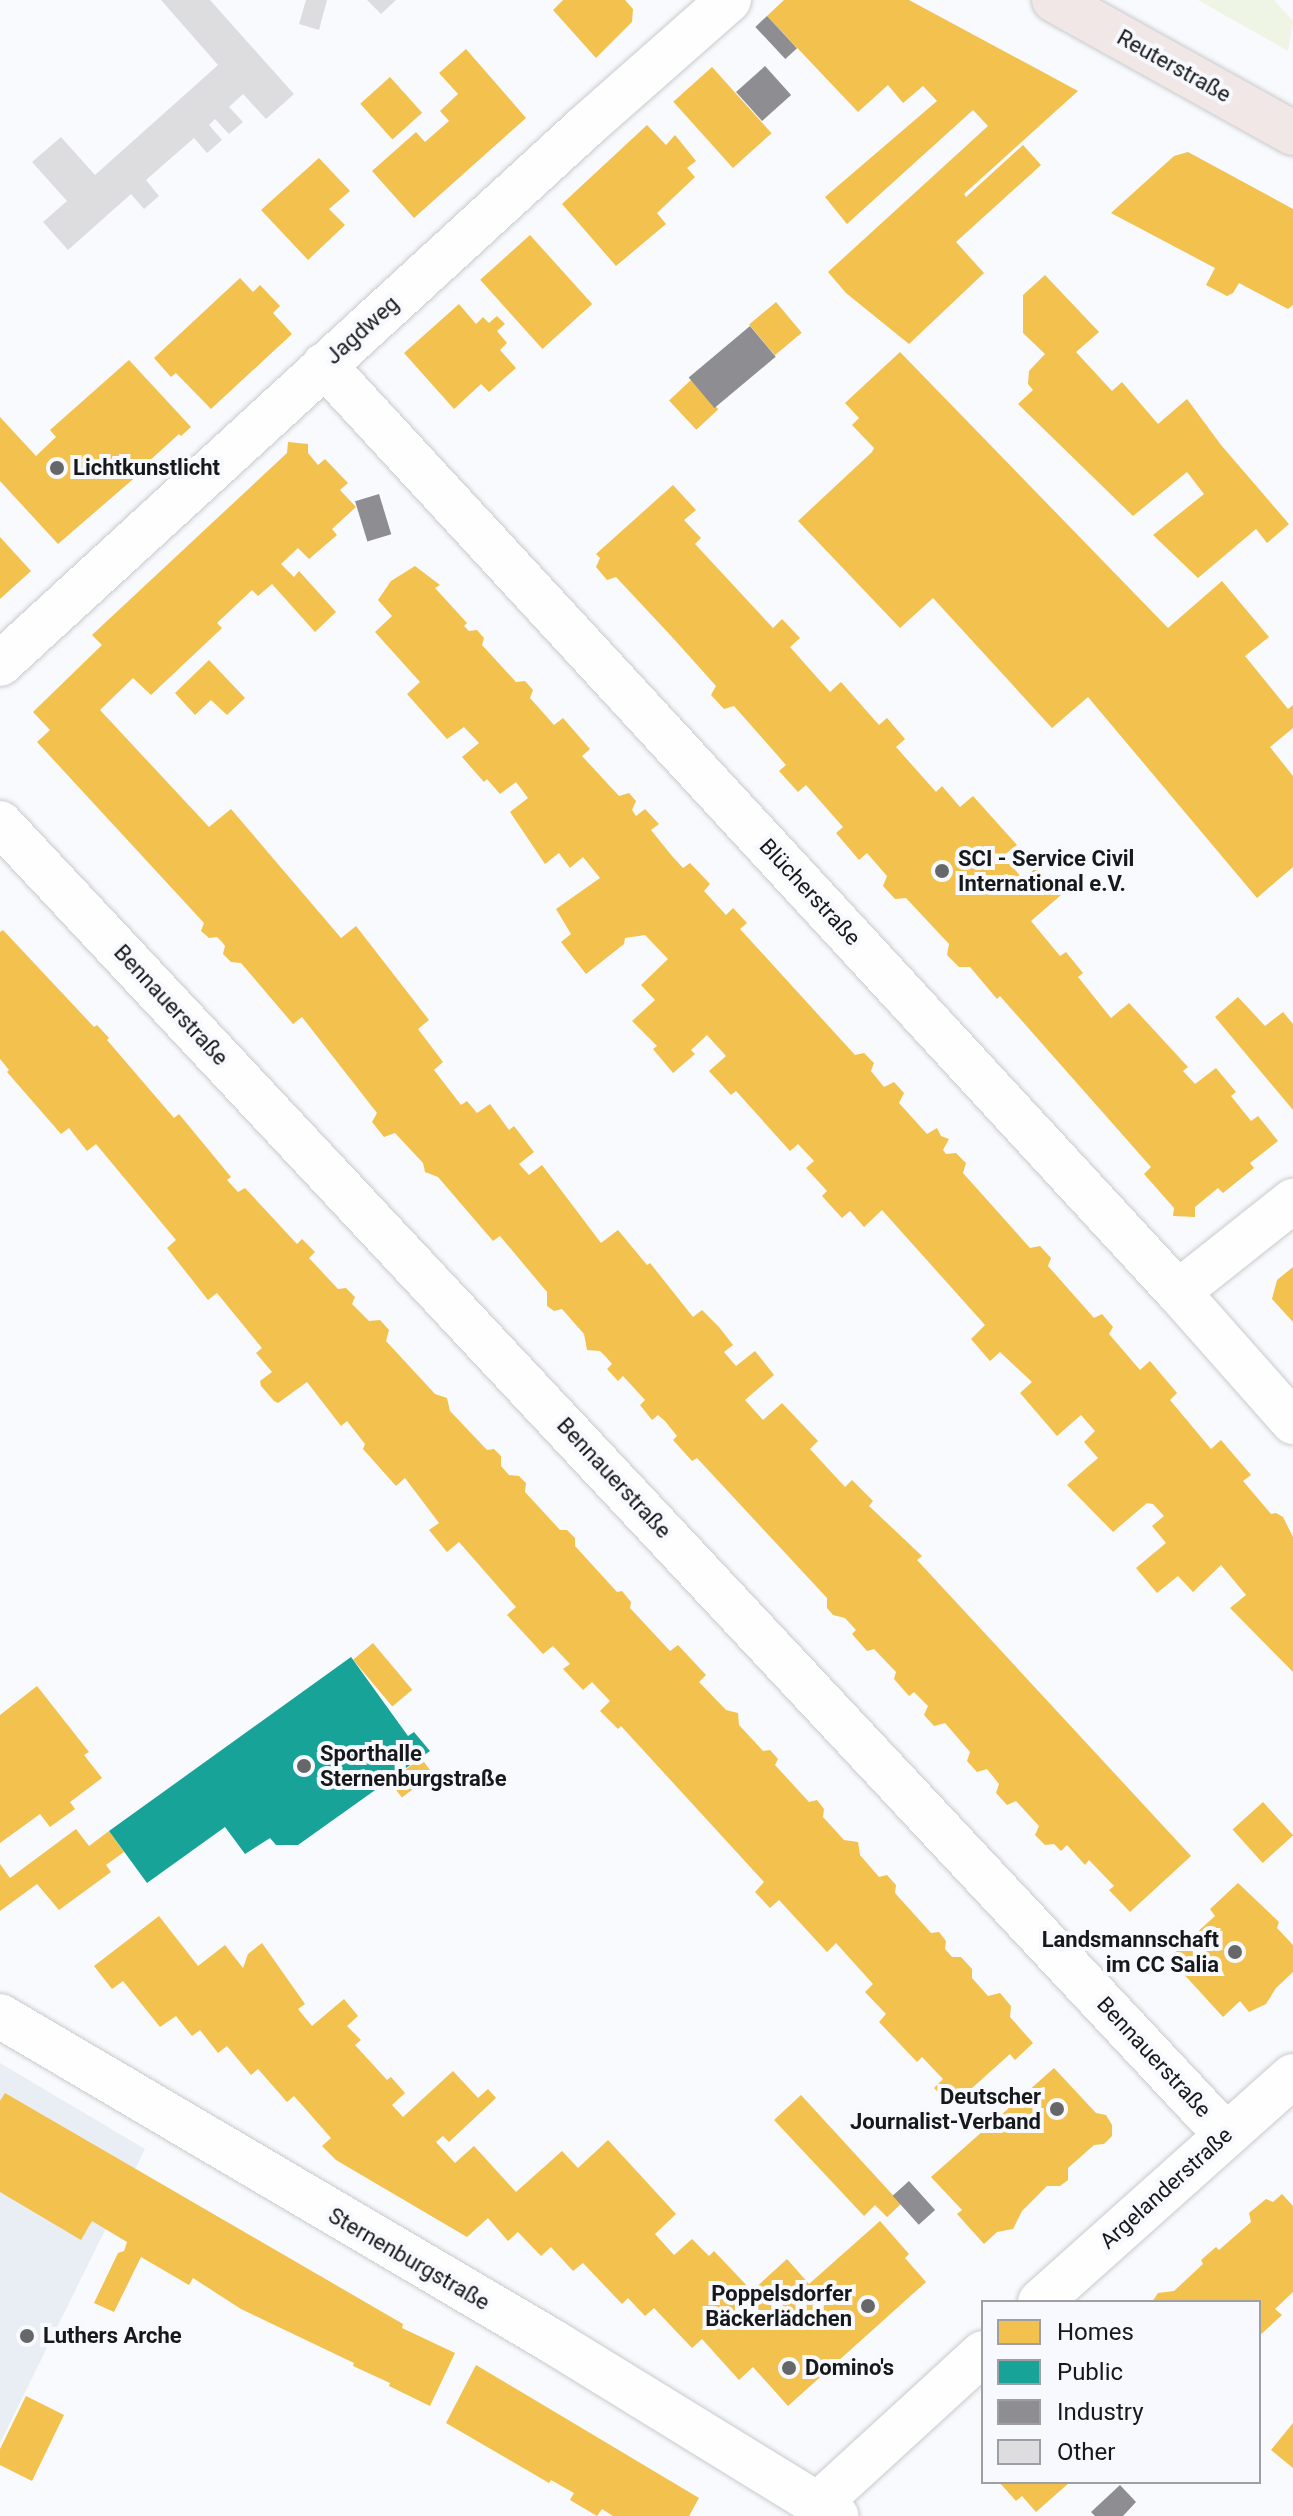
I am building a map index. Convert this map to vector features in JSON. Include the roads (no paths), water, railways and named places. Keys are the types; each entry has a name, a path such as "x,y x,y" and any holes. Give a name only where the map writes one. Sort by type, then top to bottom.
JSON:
{"main road":[{"name":"Reuterstraße","path":"1054,0 1293,133"}],"street":[{"name":"Jagdweg","path":"0,664 324,365 729,0"},
{"name":"Blücherstraße","path":"324,365 1178,1292 1293,1422"},
{"name":"Bennauerstraße","path":"0,823 1226,2135"},
{"path":"1178,1292 1293,1201"},
{"name":"Sternenburgstraße","path":"0,2016 552,2341 819,2512"},
{"name":"Argelanderstraße","path":"1042,2300 1226,2135 1290,2085"},
{"path":"819,2512 981,2355"}],"place":[{"name":"Lichtkunstlicht","path":"57,468"},
{"name":"SCI - Service Civil International e.V.","path":"942,871"},
{"name":"Sporthalle Sternenburgstraße","path":"304,1766"},
{"name":"Landsmannschaft im CC Salia","path":"1235,1952"},
{"name":"Deutscher Journalist-Verband","path":"1057,2109"},
{"name":"Poppelsdorfer Bäckerlädchen","path":"868,2306"},
{"name":"Luthers Arche","path":"27,2336"},
{"name":"Domino's","path":"789,2368"}]}
